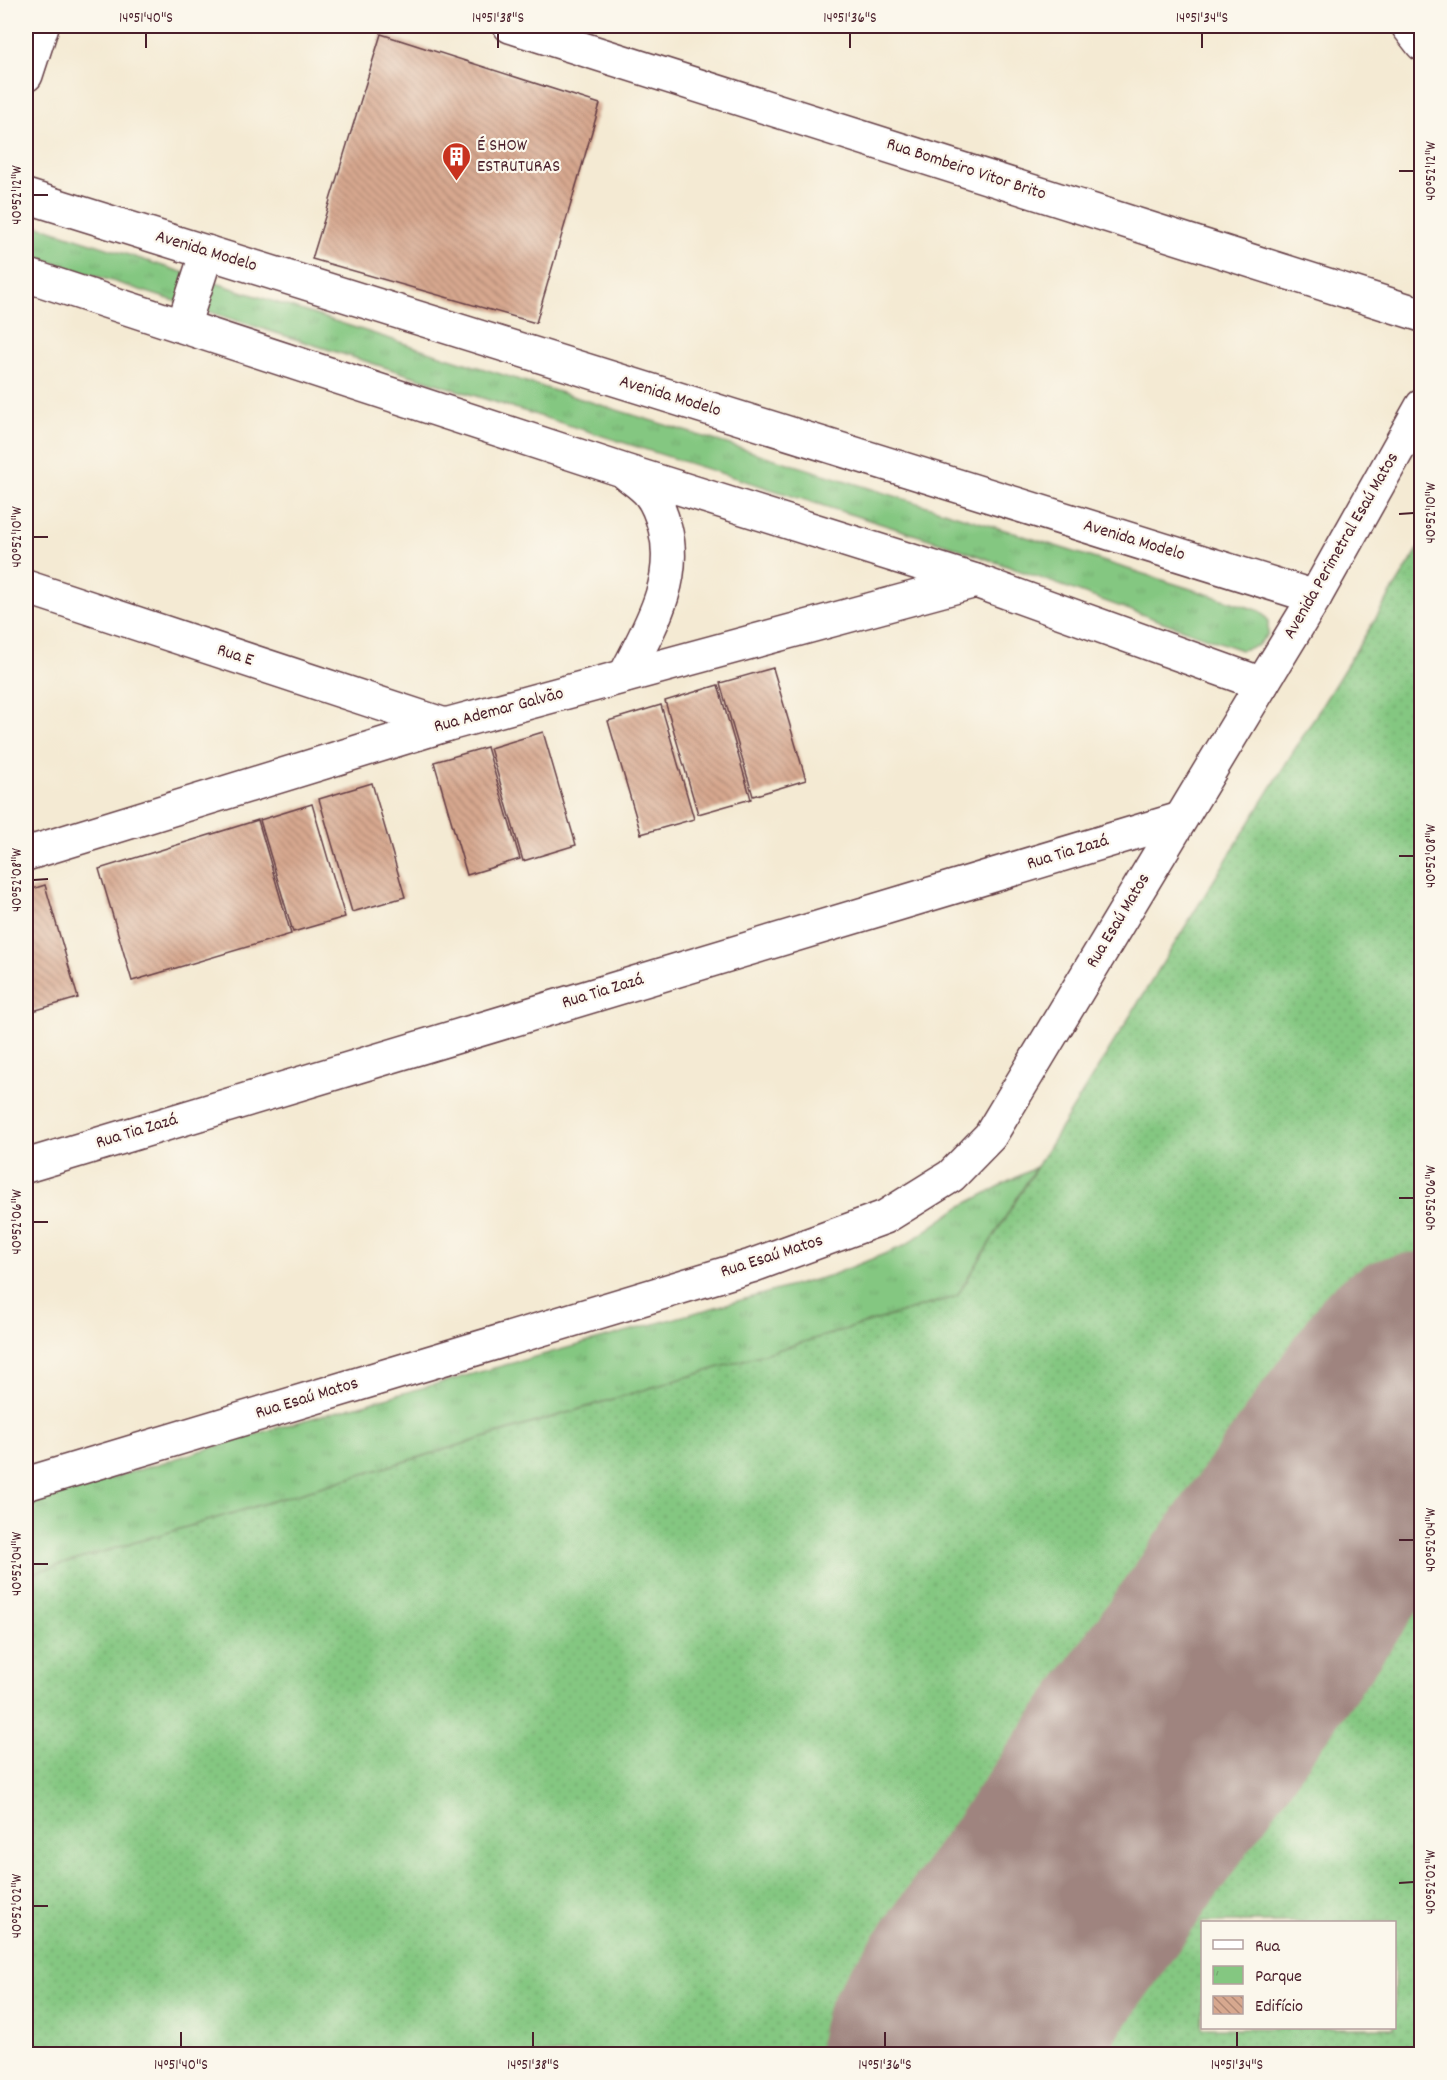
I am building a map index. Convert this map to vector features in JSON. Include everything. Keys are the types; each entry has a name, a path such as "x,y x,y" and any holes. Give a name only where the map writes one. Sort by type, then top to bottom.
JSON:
{"street":[{"path":"26,75 42,26"},
{"name":"Rua Bombeiro Vitor Brito","path":"510,26 1422,315"},
{"path":"1408,26 1422,44"},
{"name":"Avenida Modelo","path":"26,196 1315,597"},
{"path":"183,326 207,252"},
{"path":"26,275 625,471 976,581 1262,684"},
{"name":"Avenida Perimetral Esaú Matos","path":"1262,684 1315,597 1422,406"},
{"path":"625,471 651,495 661,515 668,538 669,559 666,586 657,612 625,676"},
{"name":"Rua Ademar Galvão","path":"26,854 445,725 976,581"},
{"name":"Rua E","path":"26,587 445,725"},
{"name":"Rua Esaú Matos","path":"26,1484 750,1266 857,1229 912,1202 951,1176 990,1136 1262,684"},
{"name":"Rua Tia Zazá","path":"26,1166 1180,819"}],"green space":[{"path":"26,222 468,364 1260,611 1268,620 1268,634 1257,646 1241,650 951,546 26,254"},
{"path":"1421,545 1421,2054 26,2054 26,1575 957,1296"},
{"path":"1036,1167 957,1296 26,1575 26,1504 273,1429 832,1275 904,1246 960,1207"}],"building":[{"name":"É SHOW ESTRUTURAS","path":"381,34 600,104 536,323 312,259"},
{"path":"773,668 806,780 753,796 720,683"},
{"path":"718,685 751,799 698,814 665,701"},
{"path":"661,705 694,819 641,834 608,721"},
{"path":"543,732 576,845 523,861 490,748"},
{"path":"487,747 520,859 467,875 434,762"},
{"path":"372,783 405,897 352,912 319,799"},
{"path":"312,804 345,917 293,932 260,820"},
{"path":"258,820 291,934 132,981 99,869"},
{"path":"45,885 78,998 26,1013 26,891"}],"runway":[{"path":"948,2054 1422,1381"}],"place":[{"name":"É SHOW ESTRUTURAS","path":"456,182"}]}
